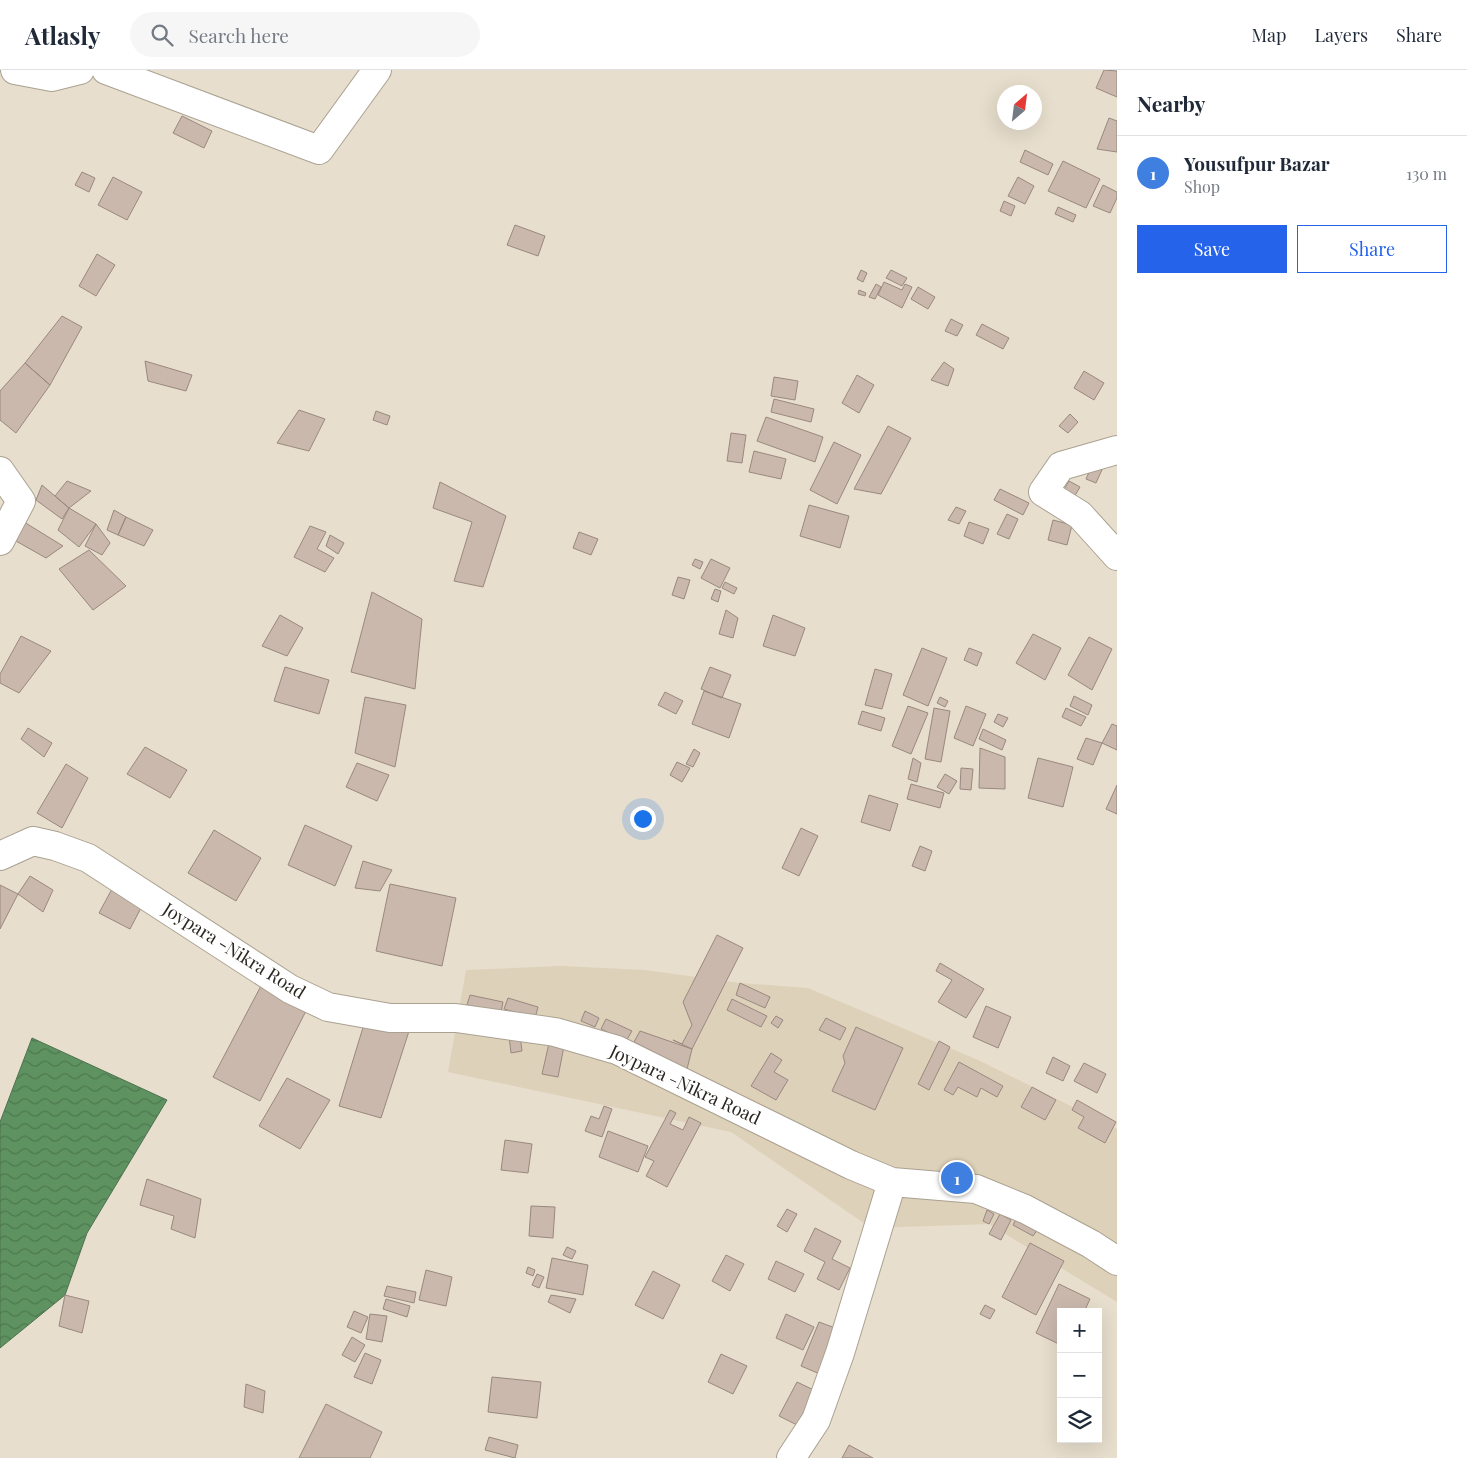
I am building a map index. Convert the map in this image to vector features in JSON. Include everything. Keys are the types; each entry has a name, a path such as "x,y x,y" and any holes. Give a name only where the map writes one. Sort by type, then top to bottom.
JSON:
{"street":[{"path":"15,70 52,77 80,70"},
{"path":"106,70 318,150 377,70"},
{"path":"1117,450 1061,466 1043,492 1080,515 1117,556"},
{"path":"0,471 21,501 0,541"},
{"name":"Joypara -Nikra Road","path":"0,856 33,841 55,846 88,858 290,989 328,1007 390,1018 456,1018 555,1032 617,1050 851,1166 892,1182 976,1189 1025,1209 1117,1260"},
{"path":"791,1458 816,1420 840,1353 892,1182"}],"shaded area":[{"path":"561,966 645,970 740,983 808,988 978,1060 1117,1129 1117,1302 989,1224 871,1228 731,1132 448,1072 466,970"}],"water":[{"path":"32,1038 167,1100 87,1233 65,1295 0,1348 0,1122"}],"building":[{"path":"1104,70 1117,71 1117,97 1096,88"},
{"path":"182,116 212,131 204,148 173,133"},
{"path":"1109,118 1117,121 1117,152 1097,149"},
{"path":"1025,150 1053,164 1048,175 1020,162"},
{"path":"1063,161 1100,179 1086,208 1048,191"},
{"path":"82,172 95,178 89,192 75,185"},
{"path":"113,177 142,192 127,220 98,205"},
{"path":"1018,177 1034,186 1025,204 1008,196"},
{"path":"1103,185 1117,192 1117,198 1110,213 1093,206"},
{"path":"1004,201 1015,206 1011,216 1000,211"},
{"path":"1058,207 1076,215 1073,222 1055,214"},
{"path":"515,225 545,236 538,256 507,245"},
{"path":"97,254 115,265 96,296 79,286"},
{"path":"861,270 867,273 863,282 857,279"},
{"path":"891,270 907,278 902,286 886,278"},
{"path":"884,282 902,290 905,284 912,287 902,308 878,295"},
{"path":"876,284 881,287 875,299 869,297"},
{"path":"918,287 935,297 928,309 911,299"},
{"path":"859,290 866,293 865,296 858,294"},
{"path":"62,316 82,327 50,385 25,363"},
{"path":"951,319 963,325 957,336 945,331"},
{"path":"982,324 1009,338 1003,349 976,335"},
{"path":"145,361 192,375 186,391 148,381"},
{"path":"944,362 954,369 948,386 931,380"},
{"path":"25,363 50,385 16,433 0,420 0,391"},
{"path":"1084,371 1104,383 1094,400 1074,388"},
{"path":"857,375 874,385 859,413 842,403"},
{"path":"774,377 798,381 795,400 771,396"},
{"path":"774,399 814,409 811,422 771,412"},
{"path":"299,410 325,419 309,451 277,443"},
{"path":"376,411 390,416 387,425 373,420"},
{"path":"1070,414 1078,422 1068,433 1059,426"},
{"path":"766,417 823,437 815,462 757,441"},
{"path":"888,426 911,438 881,494 854,489"},
{"path":"731,433 746,435 742,463 727,461"},
{"path":"834,442 861,455 837,504 810,490"},
{"path":"754,451 786,459 781,479 749,472"},
{"path":"1095,459 1105,463 1096,483 1086,479"},
{"path":"67,481 91,491 69,508 55,496"},
{"path":"1069,481 1080,487 1073,499 1062,493"},
{"path":"440,482 506,516 483,587 454,581 472,522 433,508"},
{"path":"42,485 69,508 62,519 36,500"},
{"path":"1000,489 1029,503 1023,515 994,500"},
{"path":"809,505 849,516 840,548 800,536"},
{"path":"956,507 966,511 959,524 948,520"},
{"path":"69,508 96,524 79,547 58,530"},
{"path":"114,510 126,517 118,535 107,530"},
{"path":"1007,514 1018,519 1009,539 997,534"},
{"path":"126,517 153,530 144,546 118,535"},
{"path":"1053,520 1072,525 1067,545 1048,540"},
{"path":"24,522 63,546 46,558 16,541"},
{"path":"969,522 989,529 983,544 964,536"},
{"path":"96,524 110,543 102,555 85,546"},
{"path":"310,526 326,532 317,549 334,558 325,572 294,557"},
{"path":"579,532 598,539 591,555 573,548"},
{"path":"330,535 344,543 338,554 326,546"},
{"path":"89,550 126,586 93,610 59,569"},
{"path":"695,559 703,562 700,569 692,565"},
{"path":"711,559 730,568 720,588 701,578"},
{"path":"678,577 690,580 684,599 672,595"},
{"path":"725,582 737,588 734,594 722,588"},
{"path":"715,589 721,591 718,602 711,599"},
{"path":"372,592 422,619 415,689 351,672"},
{"path":"726,610 738,618 733,638 719,634"},
{"path":"280,615 303,628 287,656 262,646"},
{"path":"773,615 805,628 795,656 763,646"},
{"path":"1033,634 1061,648 1045,680 1016,663"},
{"path":"21,636 51,651 19,693 0,683 0,674"},
{"path":"1089,637 1112,649 1092,690 1068,675"},
{"path":"922,648 947,658 928,706 903,695"},
{"path":"969,648 982,653 977,666 964,660"},
{"path":"285,667 329,680 319,714 274,701"},
{"path":"710,667 731,675 722,698 701,689"},
{"path":"875,669 892,674 882,709 865,705"},
{"path":"704,691 741,704 729,738 692,724"},
{"path":"665,692 683,701 676,714 658,705"},
{"path":"1074,696 1092,705 1088,715 1070,706"},
{"path":"365,697 406,705 395,767 355,753"},
{"path":"940,697 948,701 945,707 937,703"},
{"path":"908,706 928,713 911,754 892,746"},
{"path":"966,706 986,714 973,746 954,738"},
{"path":"934,708 950,711 941,762 925,759"},
{"path":"1066,708 1086,717 1081,726 1062,717"},
{"path":"862,711 885,718 881,731 858,724"},
{"path":"998,714 1008,718 1003,727 994,722"},
{"path":"1112,724 1117,726 1117,750 1102,743"},
{"path":"28,728 52,743 44,757 21,739"},
{"path":"983,729 1006,740 1002,750 979,739"},
{"path":"1086,738 1102,743 1093,765 1077,759"},
{"path":"145,747 187,770 170,798 127,774"},
{"path":"980,748 1005,757 1005,789 979,788"},
{"path":"694,749 700,753 693,767 686,764"},
{"path":"913,758 921,763 917,782 908,779"},
{"path":"1038,758 1073,767 1063,807 1028,798"},
{"path":"677,762 690,768 682,782 670,775"},
{"path":"357,763 389,775 377,801 346,787"},
{"path":"66,764 88,778 62,828 37,813"},
{"path":"961,768 973,769 971,790 960,789"},
{"path":"945,774 957,781 949,794 937,787"},
{"path":"911,784 944,793 940,808 907,799"},
{"path":"1117,785 1117,814 1106,809"},
{"path":"869,795 898,804 890,831 861,822"},
{"path":"305,825 352,846 335,886 288,865"},
{"path":"801,828 818,836 799,876 782,868"},
{"path":"214,830 261,858 236,901 188,873"},
{"path":"920,846 932,851 925,871 912,866"},
{"path":"363,861 392,870 380,891 355,888"},
{"path":"30,876 53,890 43,912 18,894"},
{"path":"390,884 456,898 442,966 376,951"},
{"path":"0,885 18,894 0,929"},
{"path":"112,889 142,906 130,929 99,913"},
{"path":"717,935 743,948 692,1049 673,1040 682,1044 692,1025 683,1002"},
{"path":"940,963 984,989 966,1018 938,1002 952,980 936,971"},
{"path":"740,983 770,997 765,1008 736,995"},
{"path":"262,984 307,1009 260,1101 213,1077"},
{"path":"470,995 503,1002 501,1012 467,1005"},
{"path":"508,998 538,1007 535,1018 504,1009"},
{"path":"732,999 767,1016 761,1027 727,1010"},
{"path":"986,1006 1011,1017 998,1048 973,1037"},
{"path":"585,1011 599,1018 595,1027 581,1021"},
{"path":"776,1016 783,1020 778,1028 771,1023"},
{"path":"826,1018 846,1028 840,1040 819,1030"},
{"path":"606,1019 632,1031 626,1041 601,1029"},
{"path":"365,1021 410,1028 381,1118 339,1106"},
{"path":"856,1027 903,1048 875,1110 832,1091 845,1063 843,1056"},
{"path":"640,1031 692,1049 687,1069 634,1042"},
{"path":"520,1035 522,1051 511,1053 509,1036"},
{"path":"550,1039 564,1046 558,1077 542,1074"},
{"path":"939,1041 950,1047 929,1090 918,1084"},
{"path":"771,1053 782,1060 774,1072 788,1080 776,1100 751,1086"},
{"path":"1053,1057 1070,1066 1063,1081 1046,1073"},
{"path":"959,1062 1003,1086 997,1097 981,1088 977,1097 958,1087 953,1095 944,1090"},
{"path":"1084,1063 1106,1074 1097,1093 1074,1081"},
{"path":"287,1078 330,1100 300,1149 259,1126"},
{"path":"1032,1087 1056,1100 1045,1120 1021,1107"},
{"path":"1077,1100 1116,1122 1105,1143 1078,1128 1084,1117 1072,1110"},
{"path":"604,1106 612,1109 602,1137 585,1131 591,1116 599,1119"},
{"path":"670,1110 676,1113 670,1124 683,1130 689,1117 701,1123 667,1187 646,1176 654,1161 645,1157"},
{"path":"608,1131 648,1146 638,1172 599,1157"},
{"path":"505,1140 532,1144 528,1173 501,1170"},
{"path":"147,1179 201,1199 195,1238 171,1229 174,1216 140,1205"},
{"path":"531,1206 555,1207 553,1238 529,1236"},
{"path":"787,1209 797,1214 787,1232 777,1226"},
{"path":"987,1210 994,1214 989,1224 983,1221"},
{"path":"1000,1214 1011,1220 1001,1240 989,1234"},
{"path":"1018,1215 1040,1226 1033,1236 1013,1225"},
{"path":"815,1228 841,1241 832,1259 850,1268 839,1290 817,1279 825,1262 804,1251"},
{"path":"1030,1243 1064,1261 1036,1315 1002,1297"},
{"path":"567,1247 576,1251 572,1259 563,1255"},
{"path":"726,1255 744,1264 730,1291 712,1281"},
{"path":"552,1258 588,1265 583,1295 546,1288"},
{"path":"776,1261 804,1274 795,1292 768,1279"},
{"path":"528,1267 535,1270 533,1276 526,1273"},
{"path":"426,1270 452,1277 446,1306 419,1300"},
{"path":"653,1271 680,1285 663,1319 635,1305"},
{"path":"537,1274 544,1277 539,1288 532,1285"},
{"path":"1059,1284 1090,1299 1086,1308 1057,1308 1057,1343 1036,1333"},
{"path":"387,1286 416,1292 414,1303 384,1296"},
{"path":"65,1295 89,1301 82,1333 59,1326"},
{"path":"551,1295 576,1299 570,1313 548,1302"},
{"path":"386,1299 410,1306 407,1317 383,1309"},
{"path":"985,1305 995,1310 990,1319 980,1314"},
{"path":"354,1311 368,1317 361,1333 347,1327"},
{"path":"370,1314 387,1316 382,1342 366,1339"},
{"path":"786,1314 814,1327 803,1350 776,1338"},
{"path":"819,1322 838,1329 820,1374 801,1366"},
{"path":"352,1337 365,1345 355,1362 342,1355"},
{"path":"365,1353 381,1360 372,1384 354,1377"},
{"path":"721,1354 747,1366 733,1394 708,1382"},
{"path":"492,1377 541,1382 537,1418 488,1412"},
{"path":"797,1382 818,1392 801,1427 779,1416"},
{"path":"246,1384 265,1391 263,1413 244,1407"},
{"path":"326,1404 382,1432 370,1458 299,1458"},
{"path":"489,1437 518,1445 515,1458 485,1450"},
{"path":"849,1445 873,1458 842,1458"}],"place":[{"name":"Yousufpur Bazar","path":"957,1178"}]}
